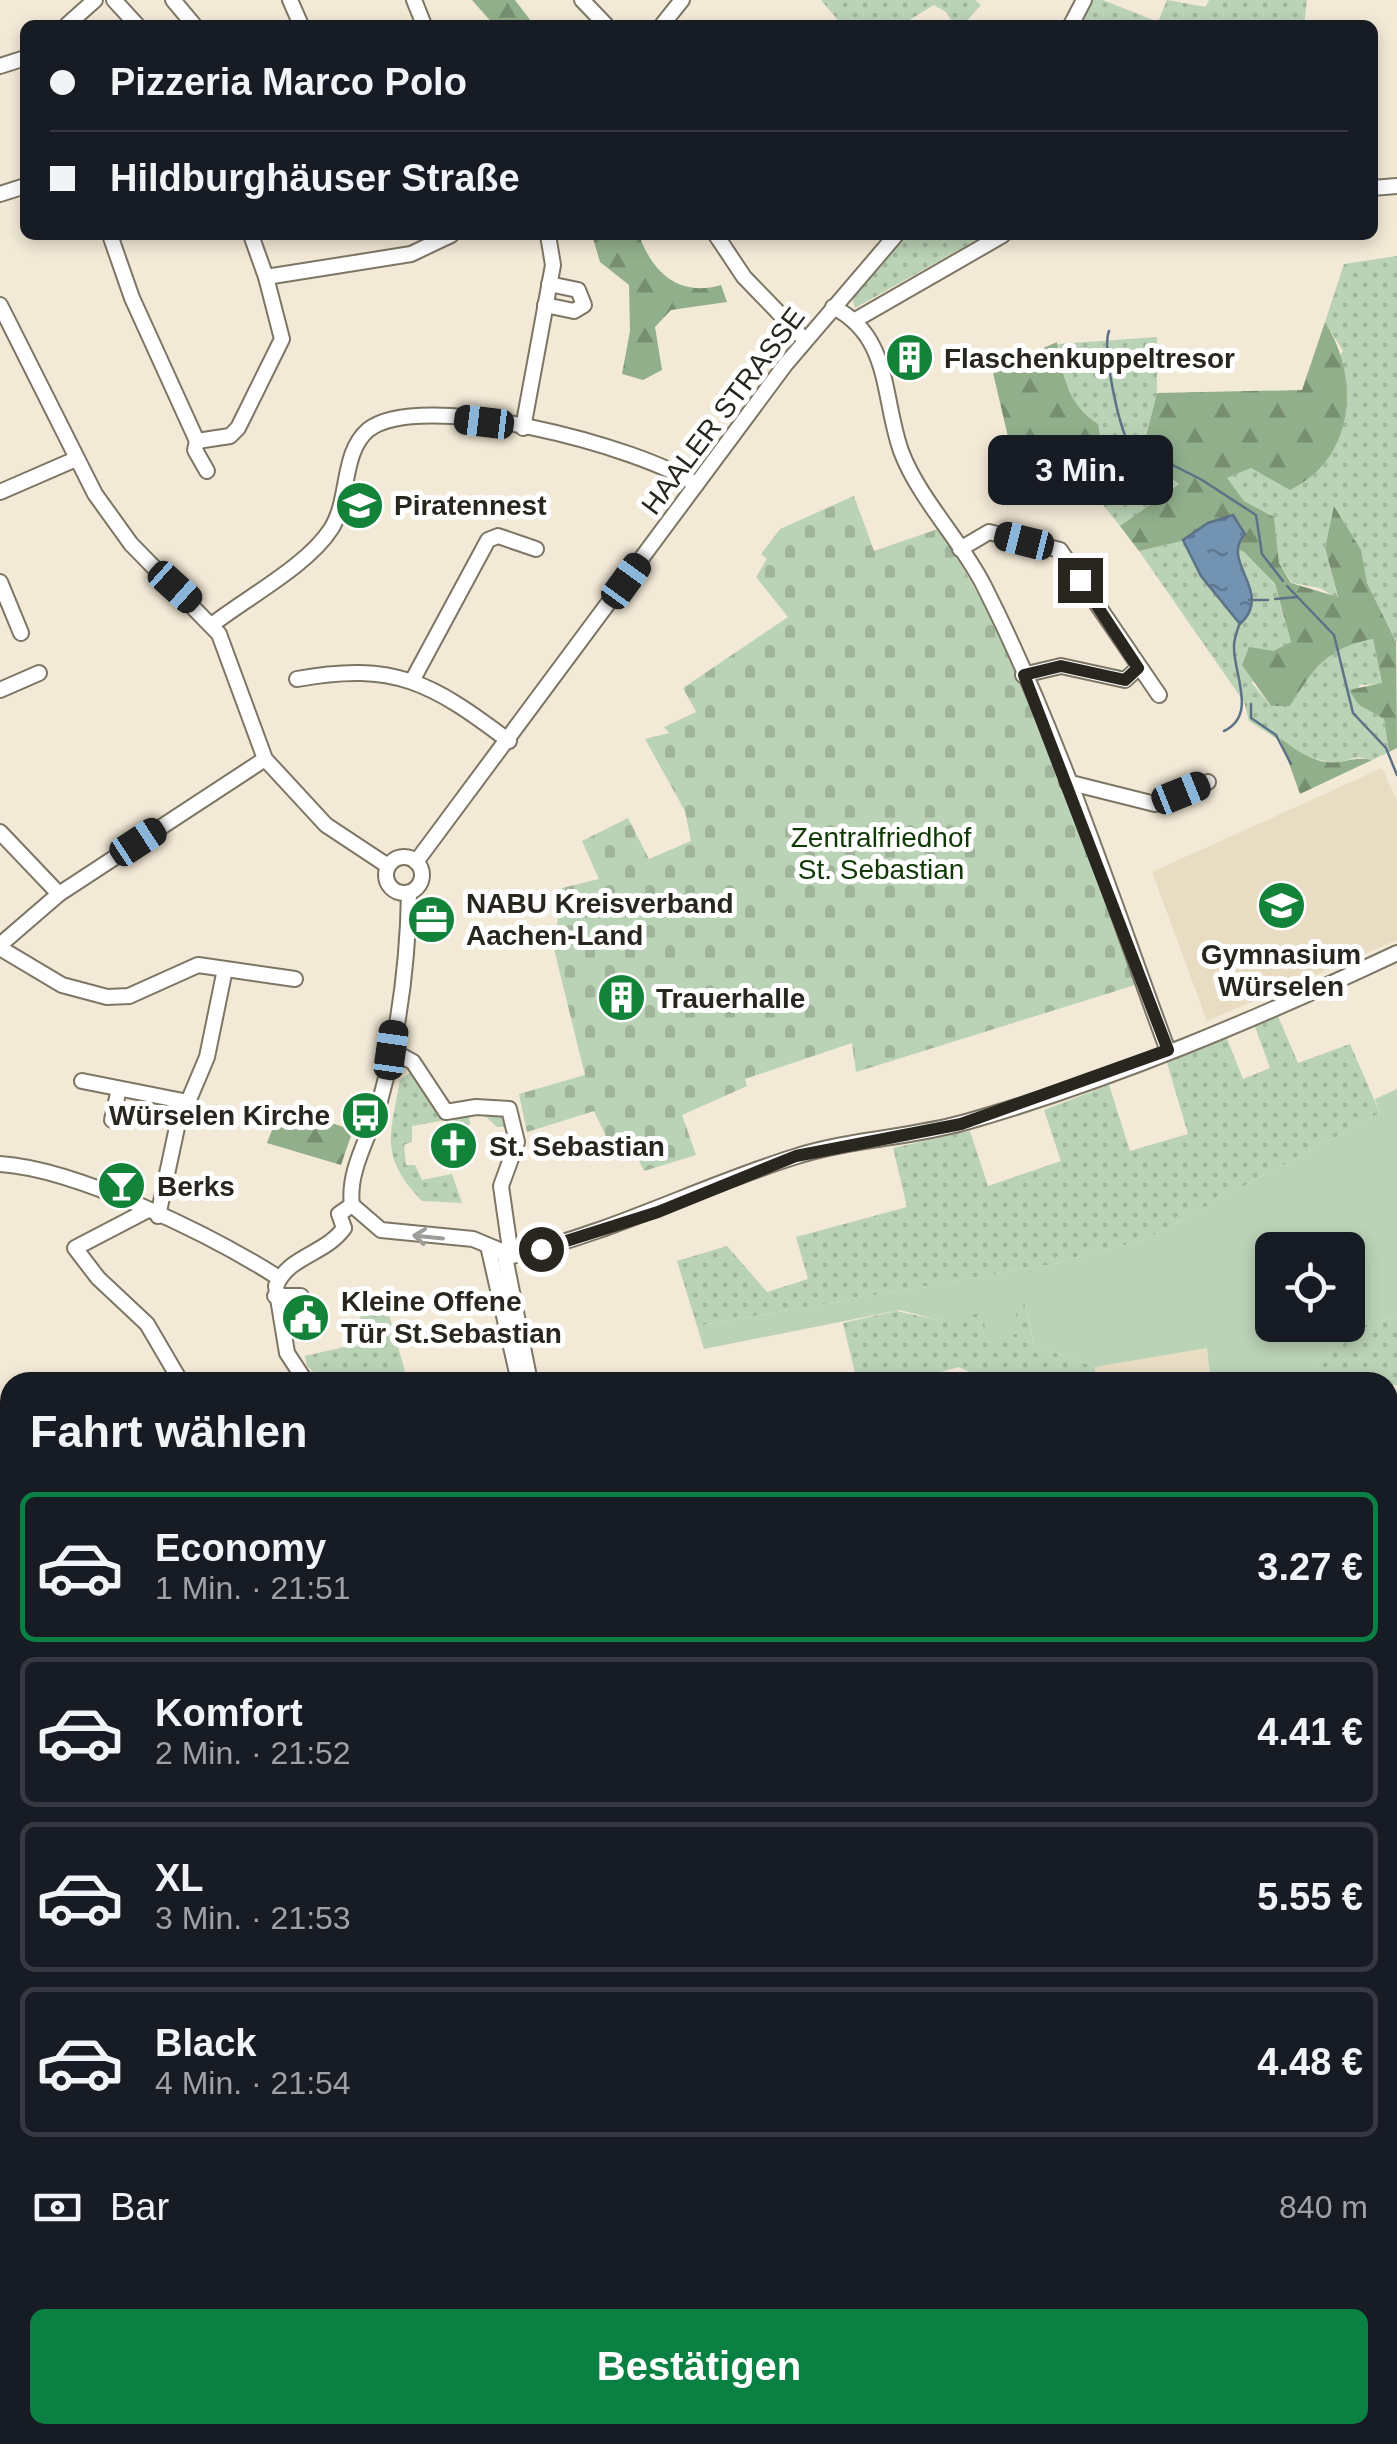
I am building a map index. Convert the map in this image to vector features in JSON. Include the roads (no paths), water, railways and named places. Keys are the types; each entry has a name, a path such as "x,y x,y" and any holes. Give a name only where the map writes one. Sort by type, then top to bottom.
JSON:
{"street":[{"path":"73,20 94,0"},
{"path":"114,0 132,20"},
{"path":"173,0 190,20"},
{"path":"582,0 601,20"},
{"path":"666,20 682,0"},
{"path":"112,240 132,298 207,471"},
{"path":"197,441 230,436 238,428 280,348 282,331 253,240"},
{"path":"266,276 412,254 441,240"},
{"path":"523,428 553,265 549,240"},
{"path":"719,240 744,277 805,340"},
{"name":"HAALER STRASSE","path":"416,862 805,340 892,240"},
{"path":"858,319 995,240"},
{"path":"545,305 574,311 584,306 578,290 549,284"},
{"path":"0,305 76,459 123,534 213,624 266,758 326,826 388,866"},
{"path":"833,307 858,319 872,342 890,395 902,452 983,584 1067,782 1168,1050"},
{"path":"213,624 316,548 336,520 356,446 364,433 382,421 423,414 523,428 610,446 664,466 696,486"},
{"path":"0,492 76,459"},
{"path":"960,549 989,532 1060,550 1158,695"},
{"path":"412,681 488,540 498,536 536,549"},
{"path":"0,582 20,633"},
{"path":"1024,675 1061,666 1125,680 1138,668"},
{"path":"297,679 369,670 412,681 462,705 509,741"},
{"path":"0,690 39,672"},
{"path":"266,758 59,894 0,946 62,985 107,997 128,996 188,967 294,979"},
{"path":"1067,782 1155,804 1208,782"},
{"path":"0,832 59,894"},
{"path":"352,1205 352,1184 380,1102 391,1050 409,893 422,877 416,862 402,857 388,866"},
{"path":"388,866 388,884 397,892 409,893"},
{"path":"352,1205 359,1208 364,1219 387,1232 473,1240 501,1252 567,1244 796,1156 961,1124 1168,1050 1397,953"},
{"path":"152,1214 182,1104 192,1098 207,1057 225,969"},
{"path":"391,1050 413,1062 446,1112 476,1106 509,1109 517,1142 501,1186 501,1252 527,1372"},
{"path":"82,1081 182,1104"},
{"path":"112,1120 120,1089"},
{"path":"0,1164 56,1176 152,1214 281,1274"},
{"path":"344,1228 339,1214 352,1205"},
{"path":"152,1214 74,1248 98,1278 147,1324 174,1372"},
{"path":"344,1228 357,1229 364,1219"},
{"path":"297,1372 275,1296 281,1274 330,1244 344,1228"},
{"path":"275,1296 301,1296"}],"water":[{"path":"1233,515 1245,534 1238,555 1252,600 1240,624 1201,576 1183,540 1208,523"}],"waterway":[{"path":"1109,331 1112,386 1128,442 1202,480 1256,515 1262,554 1283,581"},
{"path":"1287,586 1334,635 1353,713 1386,748 1397,775"},
{"path":"1275,599 1297,597"},
{"path":"1249,600 1268,600"},
{"path":"1224,731 1234,724 1242,704 1234,646 1240,622"},
{"path":"1251,704 1251,718 1276,735 1291,764"}],"place":[{"name":"Flaschenkuppeltresor","path":"909,358"},
{"name":"Piratennest","path":"359,505"},
{"name":"Gymnasium Würselen","path":"1281,906"},
{"name":"NABU Kreisverband Aachen-Land","path":"431,919"},
{"name":"Trauerhalle","path":"621,998"},
{"name":"Würselen Kirche","path":"365,1115"},
{"name":"St. Sebastian","path":"454,1146"},
{"name":"Berks","path":"122,1186"},
{"name":"Kleine Offene Tür St.Sebastian","path":"306,1317"}],"park label":[{"name":"Zentralfriedhof St. Sebastian","path":"881,853"}]}
